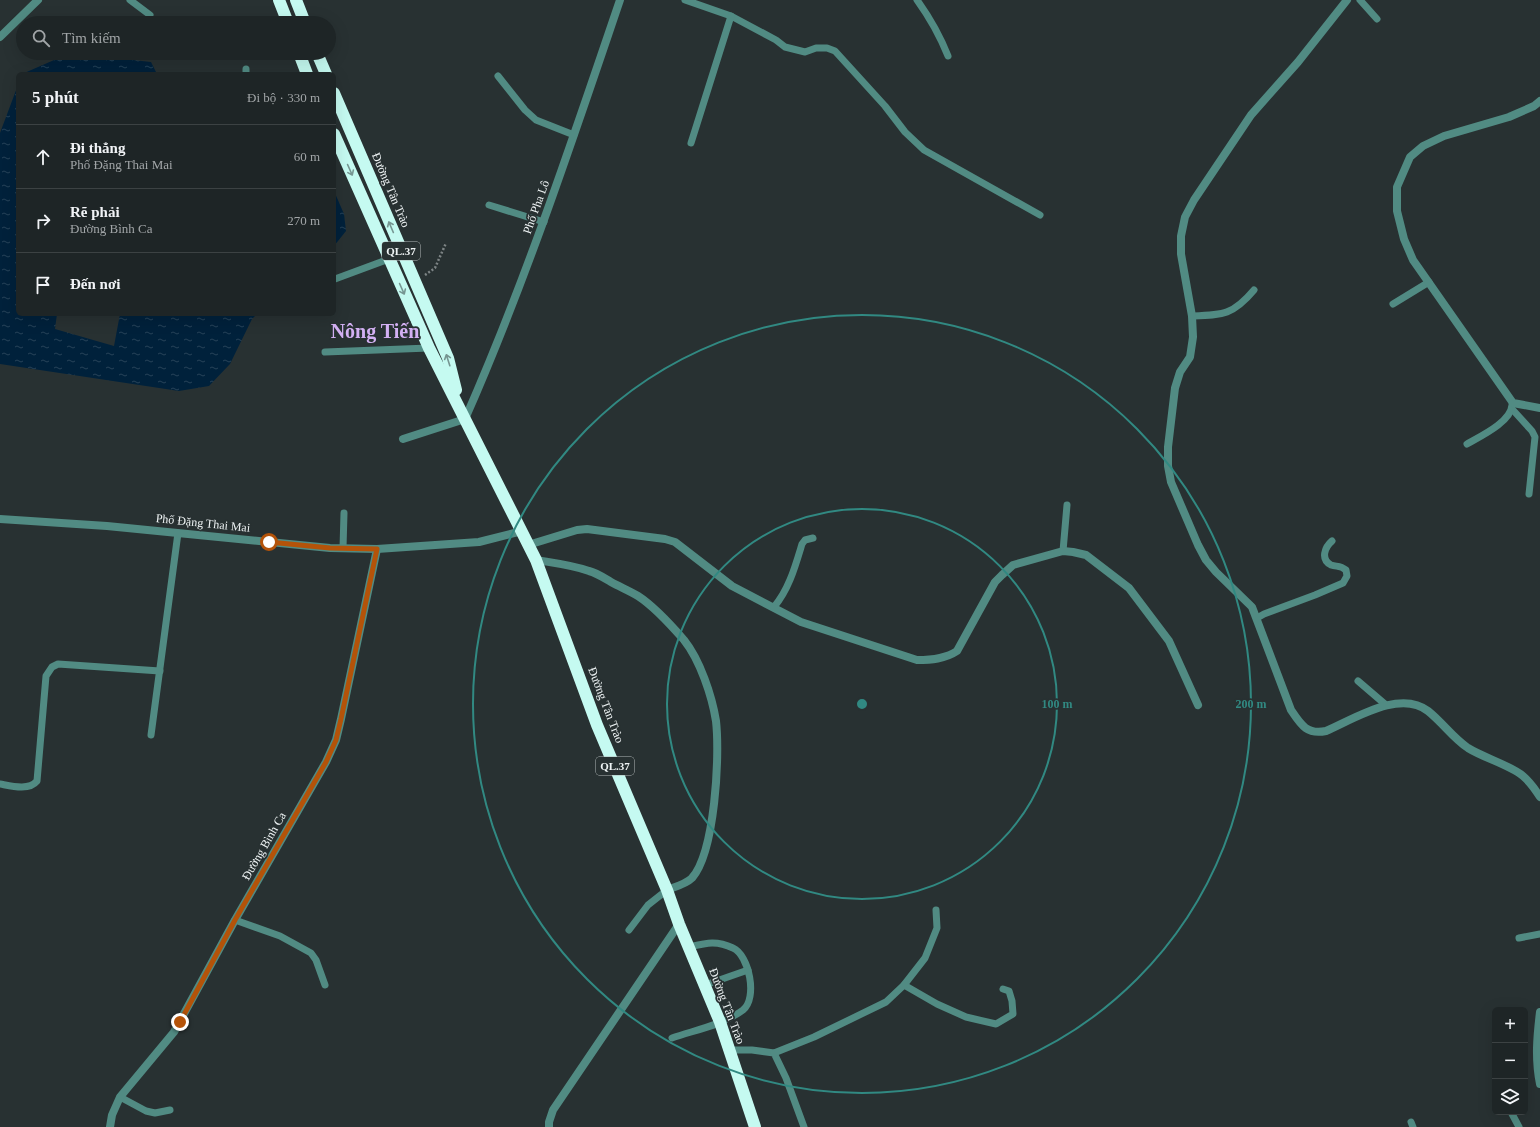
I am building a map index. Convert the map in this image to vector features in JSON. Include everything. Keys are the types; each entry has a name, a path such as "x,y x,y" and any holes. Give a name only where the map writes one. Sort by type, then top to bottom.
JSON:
{"highway":[{"path":"279,0 285,16"},
{"path":"296,0 302,16"},
{"path":"302,60 307,72"},
{"path":"319,60 322,72"},
{"name":"Đường Tân Trào","path":"336,98 448,358 463,415"},
{"name":"Đường Tân Trào","path":"336,139 429,348 536,560 597,726 667,890 679,924 720,1022 755,1127"}],"street":[{"path":"22,16 38,0"},
{"name":"Phố Pha Lô","path":"463,415 490,362 544,222 620,0"},
{"path":"1347,0 1298,62 1251,115 1194,200 1185,218 1181,236 1181,254 1192,316 1193,337 1190,357 1180,372 1175,388 1168,447 1168,466 1171,482 1206,560 1216,572 1252,607 1292,710 1298,720 1310,731 1326,731 1386,705 1394,703 1414,704 1428,711 1454,738 1469,749 1522,774 1533,785 1540,796"},
{"path":"0,37 16,21"},
{"path":"1540,101 1534,106 1509,117 1444,136 1423,146 1410,157 1397,187 1397,210 1404,239 1413,260 1512,406 1540,408"},
{"path":"404,439 463,415"},
{"name":"Phố Đặng Thai Mai","path":"0,520 107,526 330,548 377,549 479,542 522,531"},
{"path":"528,545 577,530 587,529 666,539 675,542 732,586 801,622 918,660 928,660 949,656 957,651 995,582 1013,566 1063,551 1086,555 1129,588 1169,641 1198,705"},
{"name":"Đường Bình Ca","path":"110,1127 112,1115 120,1097 174,1032 235,920 326,762 336,740 377,549"},
{"path":"536,560 573,566 592,572 638,596 653,608 684,641 692,652 706,682 716,720 718,743 713,814 707,846 702,861 691,879 667,890"},
{"path":"549,1127 553,1110 679,924"},
{"path":"1540,1012 1536,1045 1536,1060 1540,1084"}],"lane":[{"path":"130,0 150,15"},
{"path":"685,0 731,16 776,40 785,47 805,52 822,48 835,51 885,106 905,132 924,150 1040,215"},
{"path":"917,0 936,29 948,56"},
{"path":"1360,0 1377,19"},
{"path":"691,143 731,16"},
{"path":"498,76 525,110 536,120 574,135"},
{"path":"489,205 544,222"},
{"path":"336,279 389,258"},
{"path":"1393,304 1429,282"},
{"path":"1192,316 1220,315 1232,310 1240,306 1254,290"},
{"path":"325,352 429,348"},
{"path":"1467,444 1504,420 1511,413 1512,406"},
{"path":"1512,406 1535,437 1529,494"},
{"path":"1063,551 1067,505"},
{"path":"343,548 344,513"},
{"path":"151,735 178,533"},
{"path":"774,608 783,596 792,577 802,544 805,540 813,538"},
{"path":"1257,618 1343,582 1347,576 1346,570 1341,566 1331,565 1326,560 1324,555 1326,546 1332,541"},
{"path":"0,784 29,786 37,781 46,676 52,667 58,664 160,671"},
{"path":"1358,681 1386,705"},
{"path":"629,930 648,905 667,890"},
{"path":"729,1050 752,1050 774,1053 814,1037 886,1002 904,985 925,958 937,928 936,910"},
{"path":"235,920 280,936 311,953 316,960 325,985"},
{"path":"1520,938 1540,934"},
{"path":"672,1038 720,1022 744,1009 751,996 751,978 742,957 735,948 710,942 689,947"},
{"path":"704,985 748,970"},
{"path":"904,985 937,1004 966,1017 996,1024 1013,1014 1012,1001 1009,991 1003,989"},
{"path":"774,1053 786,1078 804,1127"},
{"path":"120,1097 146,1111 155,1113 170,1110"},
{"path":"1513,1115 1519,1127"}],"path":[{"path":"414,281 435,268 446,244"}],"water":[{"path":"54,60 133,60 151,62 156,72 27,72"},
{"path":"16,90 16,316 57,316 55,329 114,346 120,316 255,316 252,319 230,364 209,386 179,391 0,364 0,133"},
{"path":"336,196 344,214 346,231 336,244"}],"district":[{"name":"Nông Tiến","path":"375,331"}],"route":[{"path":"180,1022 235,920 326,762 336,740 377,549 330,548 269,542"}]}
